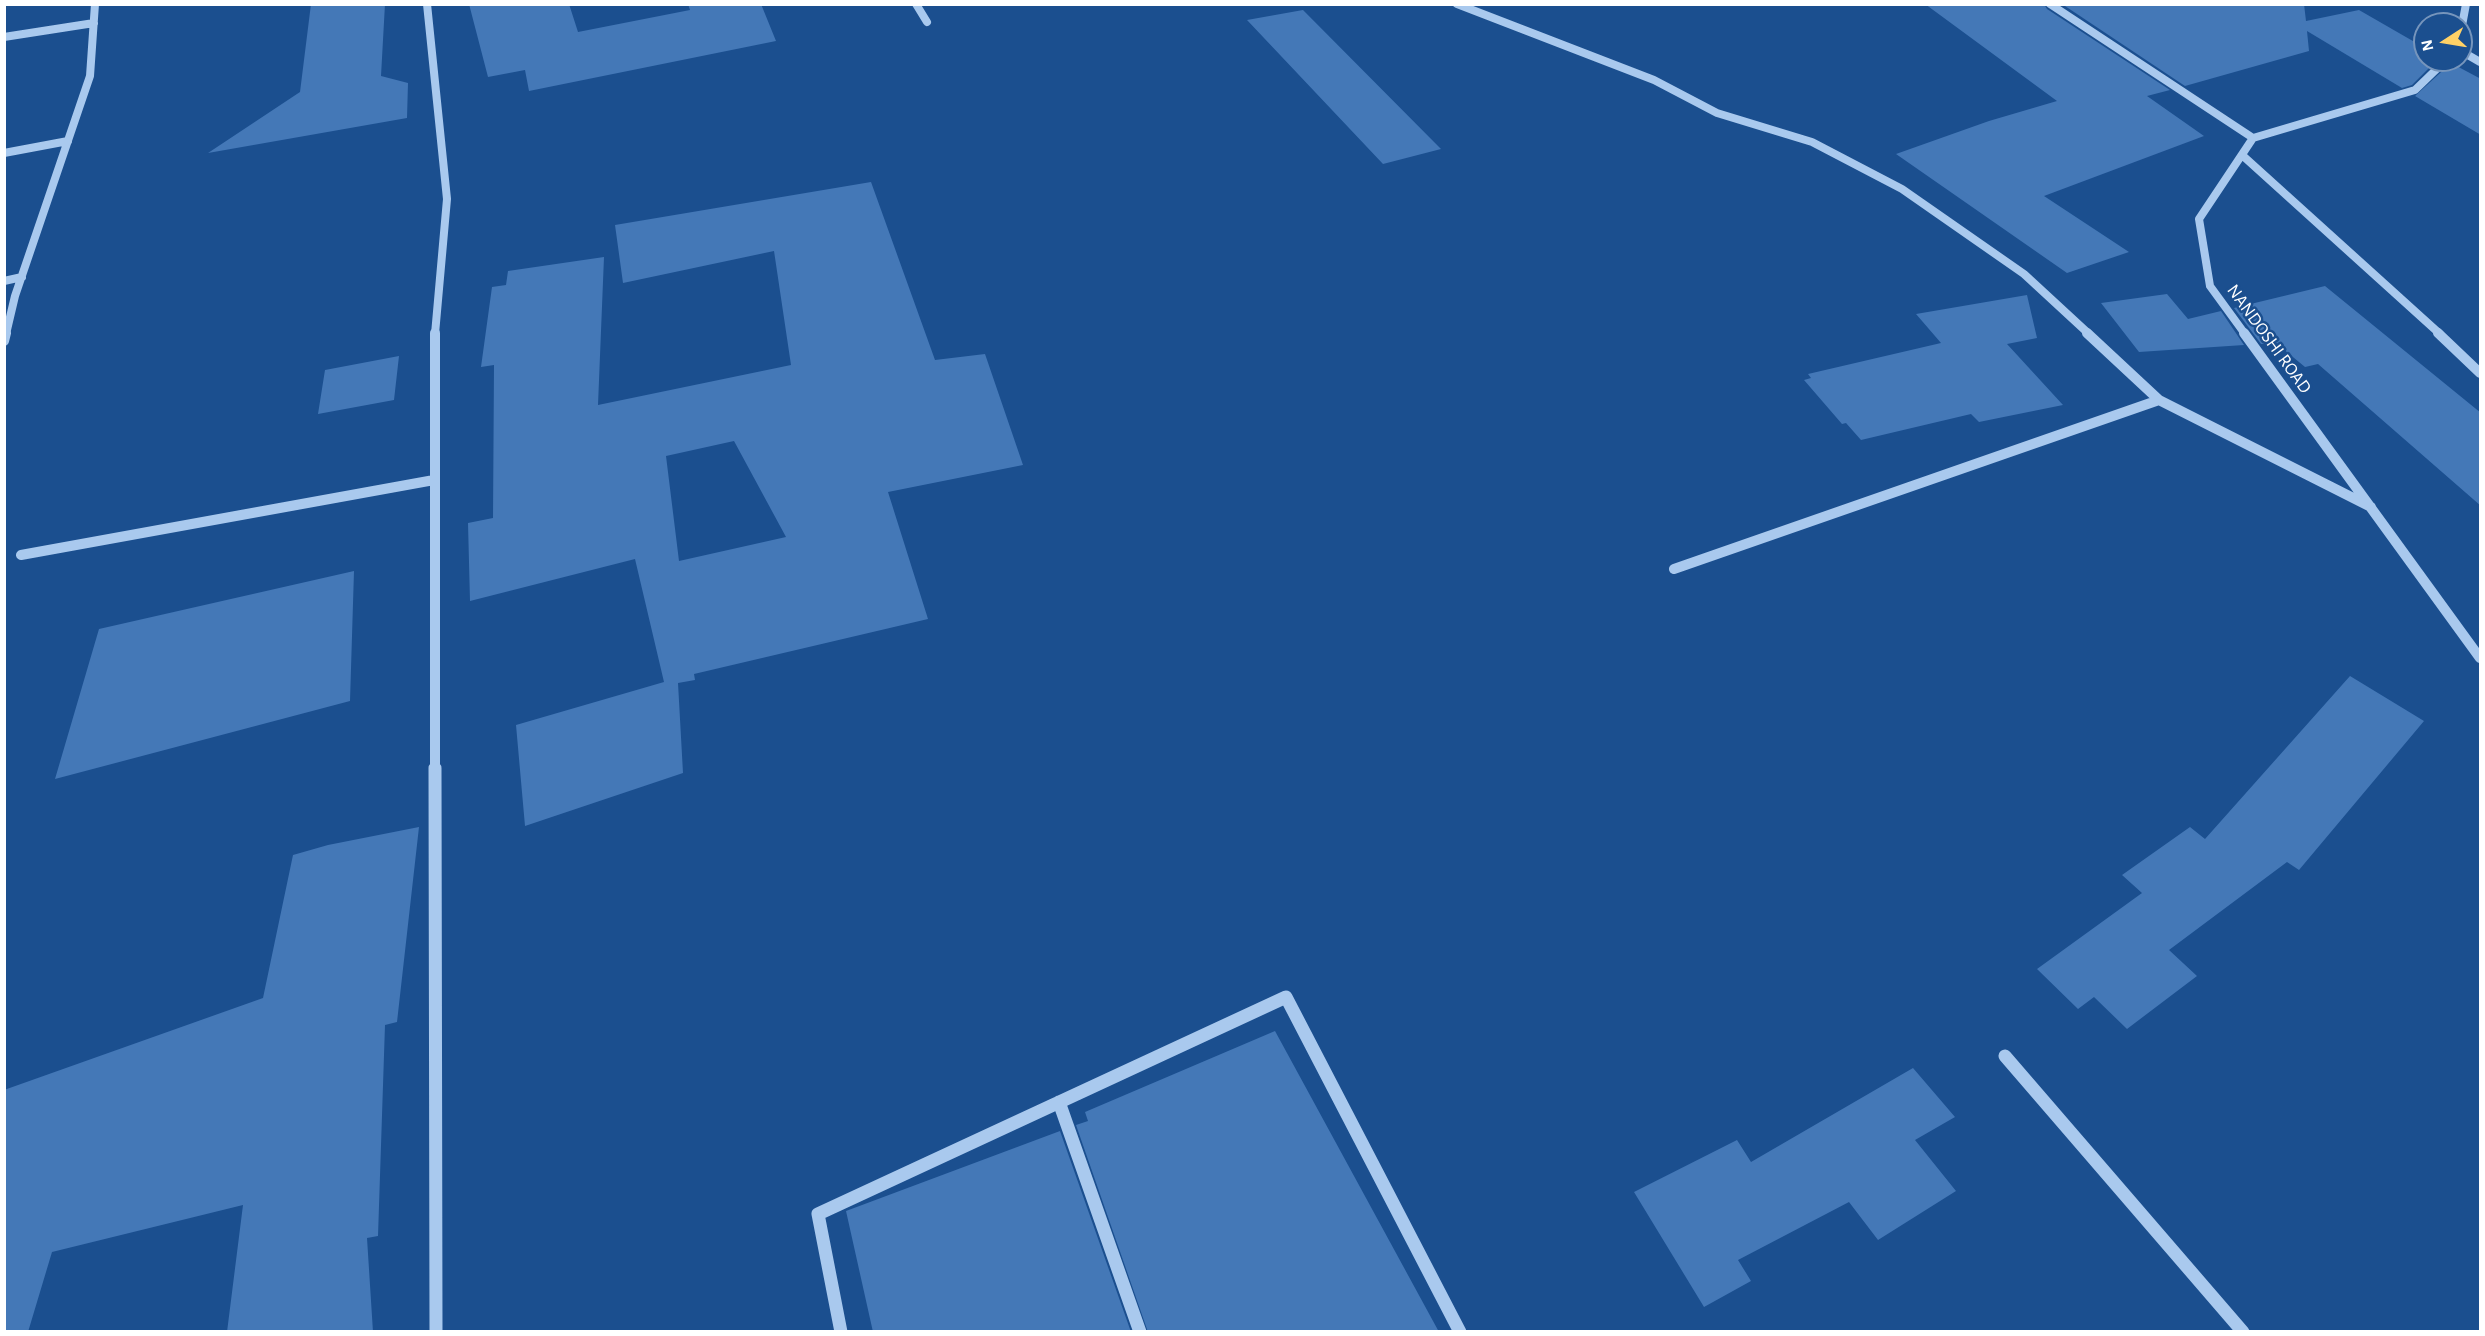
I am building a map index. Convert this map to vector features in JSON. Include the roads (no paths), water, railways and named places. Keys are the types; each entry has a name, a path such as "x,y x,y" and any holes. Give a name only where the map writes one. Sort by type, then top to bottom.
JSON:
{"street":[{"path":"4,341 22,277 90,76 95,4"},
{"path":"427,4 447,199 435,317 436,1332"},
{"path":"916,4 927,22"},
{"path":"1457,4 1654,80 1717,113 1812,142 1902,189 2024,274 2159,400 2371,507"},
{"path":"2050,4 2253,138 2415,90 2434,72"},
{"path":"4,37 94,23"},
{"name":"NANDOSHI ROAD","path":"2253,138 2199,219 2210,286 2481,658"},
{"path":"4,153 68,141"},
{"path":"2242,155 2402,298 2481,373"},
{"path":"4,281 22,277"},
{"path":"1674,568 2159,400"},
{"path":"21,555 434,480"},
{"path":"841,1332 818,1214 1286,997 1460,1332"},
{"path":"2005,1056 2243,1332"},
{"path":"1059,1102 1140,1332"}]}
